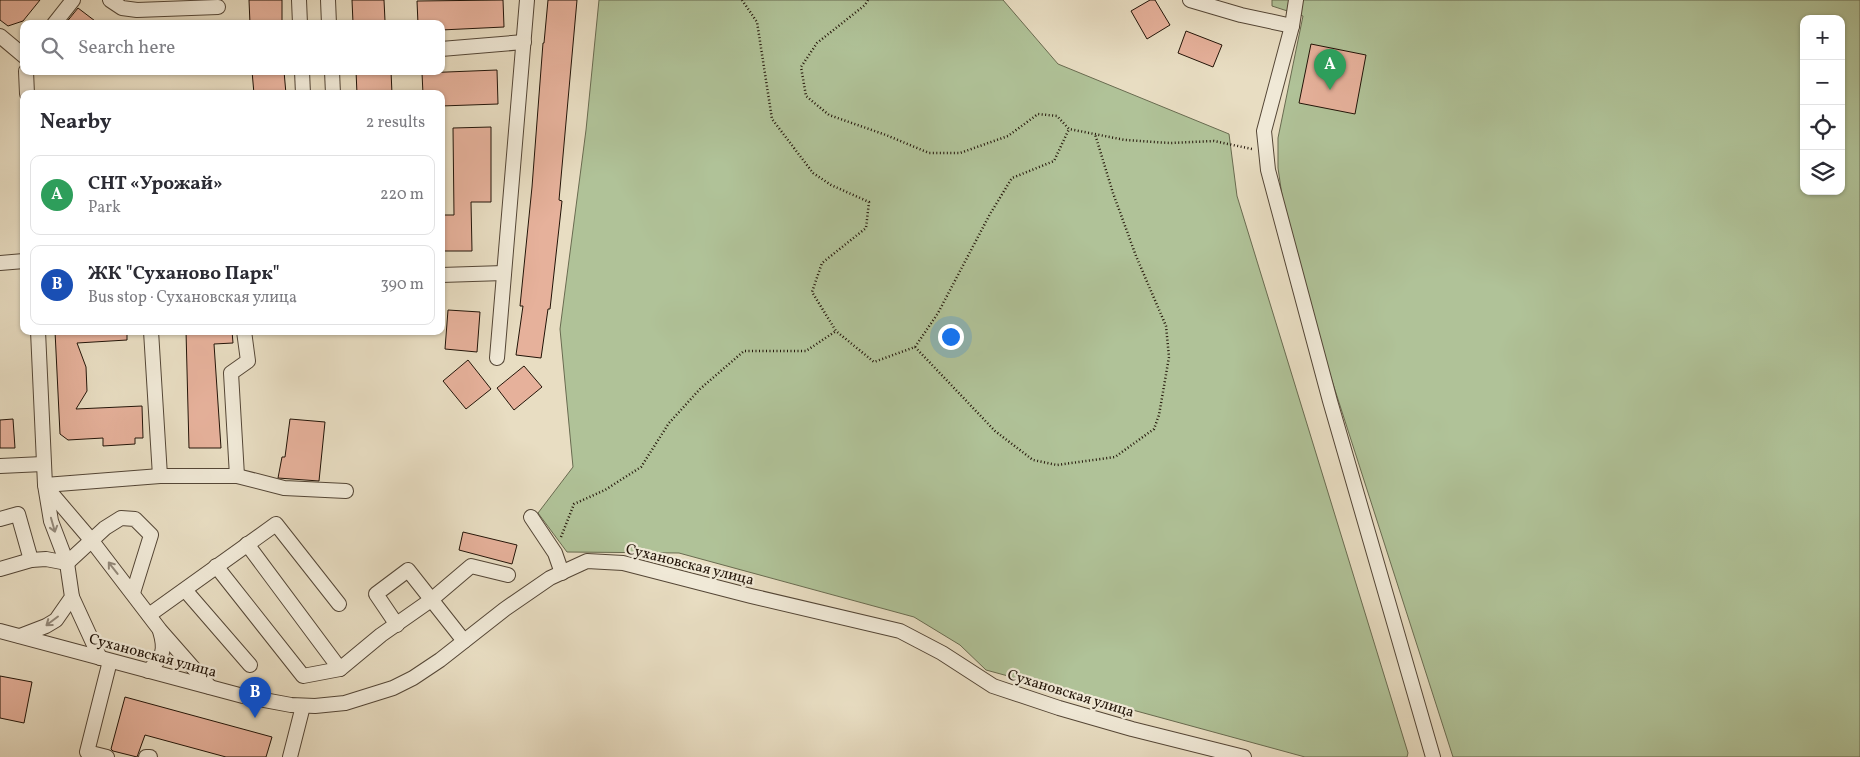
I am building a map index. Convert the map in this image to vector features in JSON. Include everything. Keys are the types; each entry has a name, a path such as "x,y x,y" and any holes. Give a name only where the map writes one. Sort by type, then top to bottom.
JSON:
{"street":[{"path":"57,20 73,0"},
{"path":"110,0 122,8 137,10 218,7"},
{"path":"298,0 300,20"},
{"path":"328,0 330,20"},
{"path":"497,358 527,0"},
{"path":"1190,0 1241,16 1292,26"},
{"path":"1296,0 1292,26 1264,131 1268,170 1330,401 1433,757"},
{"path":"0,36 20,53"},
{"path":"445,49 524,42"},
{"path":"26,75 27,90"},
{"path":"302,75 303,90"},
{"path":"332,75 333,90"},
{"path":"0,263 20,261"},
{"path":"445,275 504,273"},
{"path":"38,335 43,464 51,522 66,563 72,597 105,660 87,752 107,757"},
{"path":"152,335 160,476"},
{"path":"237,476 231,373 248,361 245,335"},
{"path":"0,466 43,464"},
{"path":"45,485 160,476 237,476 284,488 346,491"},
{"path":"45,485 92,541 160,630 210,687"},
{"path":"0,519 18,514 31,560"},
{"path":"531,517 555,553 562,572"},
{"path":"66,563 105,528 121,518 135,519 151,536 133,593"},
{"path":"149,615 276,524 339,604"},
{"path":"247,544 340,669"},
{"path":"0,569 31,560 46,559 66,563"},
{"name":"Сухановская улица","path":"0,631 252,698 304,706 345,703 393,688 413,678 528,592 562,572 587,561 623,563 900,631 942,653 993,686 1059,708 1132,729 1244,757"},
{"path":"216,566 303,676 340,669 431,600 471,566 508,575"},
{"path":"397,624 376,594 408,570 464,641"},
{"path":"185,590 250,665"},
{"path":"20,636 56,620 72,597"},
{"path":"148,671 160,660 164,645 160,630"},
{"path":"290,757 304,706"}],"path":[{"path":"742,0 758,22 772,120 813,173 831,185 869,202 866,228 822,263 812,292 836,331 874,362 915,347 938,313 990,214 1012,178 1054,162 1069,129"},
{"path":"868,0 865,5 817,43 801,67 806,96 829,114 929,153 960,153 1008,136 1038,114 1057,116 1069,129 1125,140 1170,143 1214,141 1265,152"},
{"path":"915,347 995,431 1033,460 1057,465 1115,457 1154,430 1159,415 1169,357 1166,326 1136,256 1113,193 1095,134"},
{"path":"555,553 574,504 605,490 641,467 669,423 700,390 744,352 806,351 836,331"}],"green space":[{"path":"599,0 1003,0 1058,64 1229,134 1237,196 1408,753 1407,757 1305,757 986,670 960,645 914,617 679,553 567,552 538,513 573,467 560,329 586,130"},
{"path":"1272,0 1860,0 1860,757 1453,757 1290,250 1278,168 1278,138 1303,16 1272,6"}],"building":[{"path":"0,0 40,0 20,22 8,26 0,20"},
{"path":"249,0 282,0 282,20 250,20"},
{"path":"352,0 384,0 385,20 353,20"},
{"path":"503,0 504,27 445,30 445,20 418,20 417,1"},
{"path":"548,0 577,0 559,200 562,201 550,309 548,309 541,358 516,355 523,306 520,306"},
{"path":"1150,0 1155,0 1170,25 1147,39 1131,11"},
{"path":"78,8 94,20 68,20"},
{"path":"1186,31 1222,45 1213,67 1178,53"},
{"path":"1311,44 1366,55 1355,114 1299,103"},
{"path":"497,70 498,104 445,106 445,90 423,90 422,75 445,75 445,72"},
{"path":"252,75 284,75 286,90 254,90"},
{"path":"356,75 391,75 392,90 357,90"},
{"path":"491,127 491,202 471,202 472,251 445,251 445,215 454,215 453,128"},
{"path":"448,310 480,312 477,352 445,349"},
{"path":"55,335 127,335 127,340 77,343 86,367 87,391 76,409 142,406 143,438 135,438 135,444 103,446 103,438 68,440 60,434"},
{"path":"186,335 232,335 233,343 214,344 221,448 189,448"},
{"path":"468,360 491,389 466,409 443,381"},
{"path":"524,366 542,387 514,410 497,388"},
{"path":"13,419 15,448 0,448 0,420"},
{"path":"290,419 325,422 319,481 278,478 282,457 285,457"},
{"path":"463,532 517,545 512,564 459,550"},
{"path":"0,676 32,682 24,723 0,718"},
{"path":"125,697 272,737 266,757 226,757 145,735 137,757 113,751 111,749"}],"place":[{"name":"СНТ «Урожай»","path":"1330,90"},
{"name":"ЖК \"Суханово Парк\"","path":"255,718"}]}
